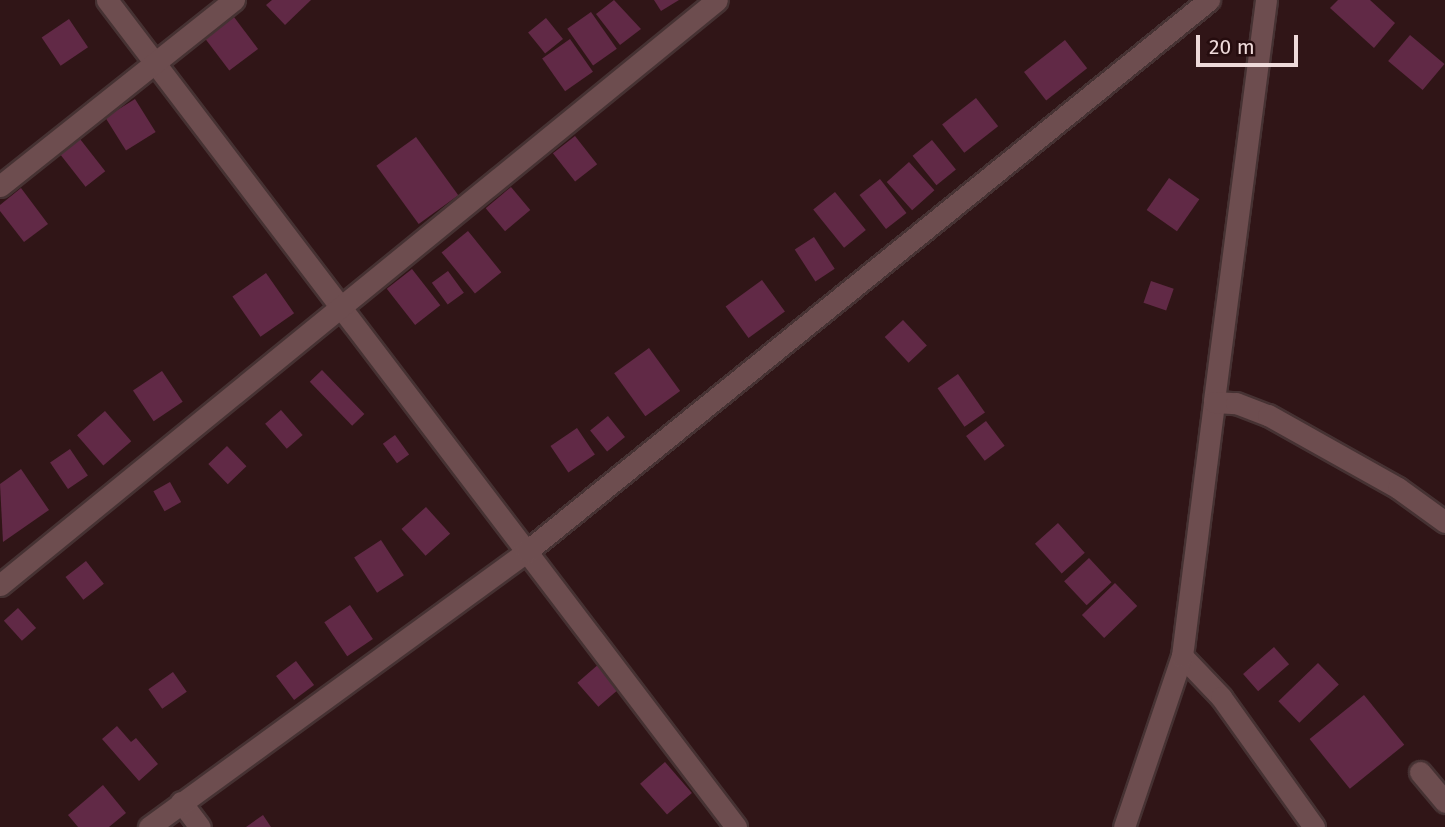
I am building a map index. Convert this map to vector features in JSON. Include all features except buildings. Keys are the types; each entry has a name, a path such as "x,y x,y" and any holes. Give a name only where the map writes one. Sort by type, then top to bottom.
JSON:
{"street":[{"path":"107,0 736,827"},
{"path":"0,186 234,0"},
{"path":"0,585 717,0"},
{"path":"149,827 527,551 1209,0"},
{"path":"1124,827 1182,656 1266,0"},
{"path":"1214,402 1236,403 1268,415 1398,488 1445,522"},
{"path":"1182,656 1221,697 1314,827"},
{"path":"1420,772 1445,802"},
{"path":"181,802 200,827"}]}
